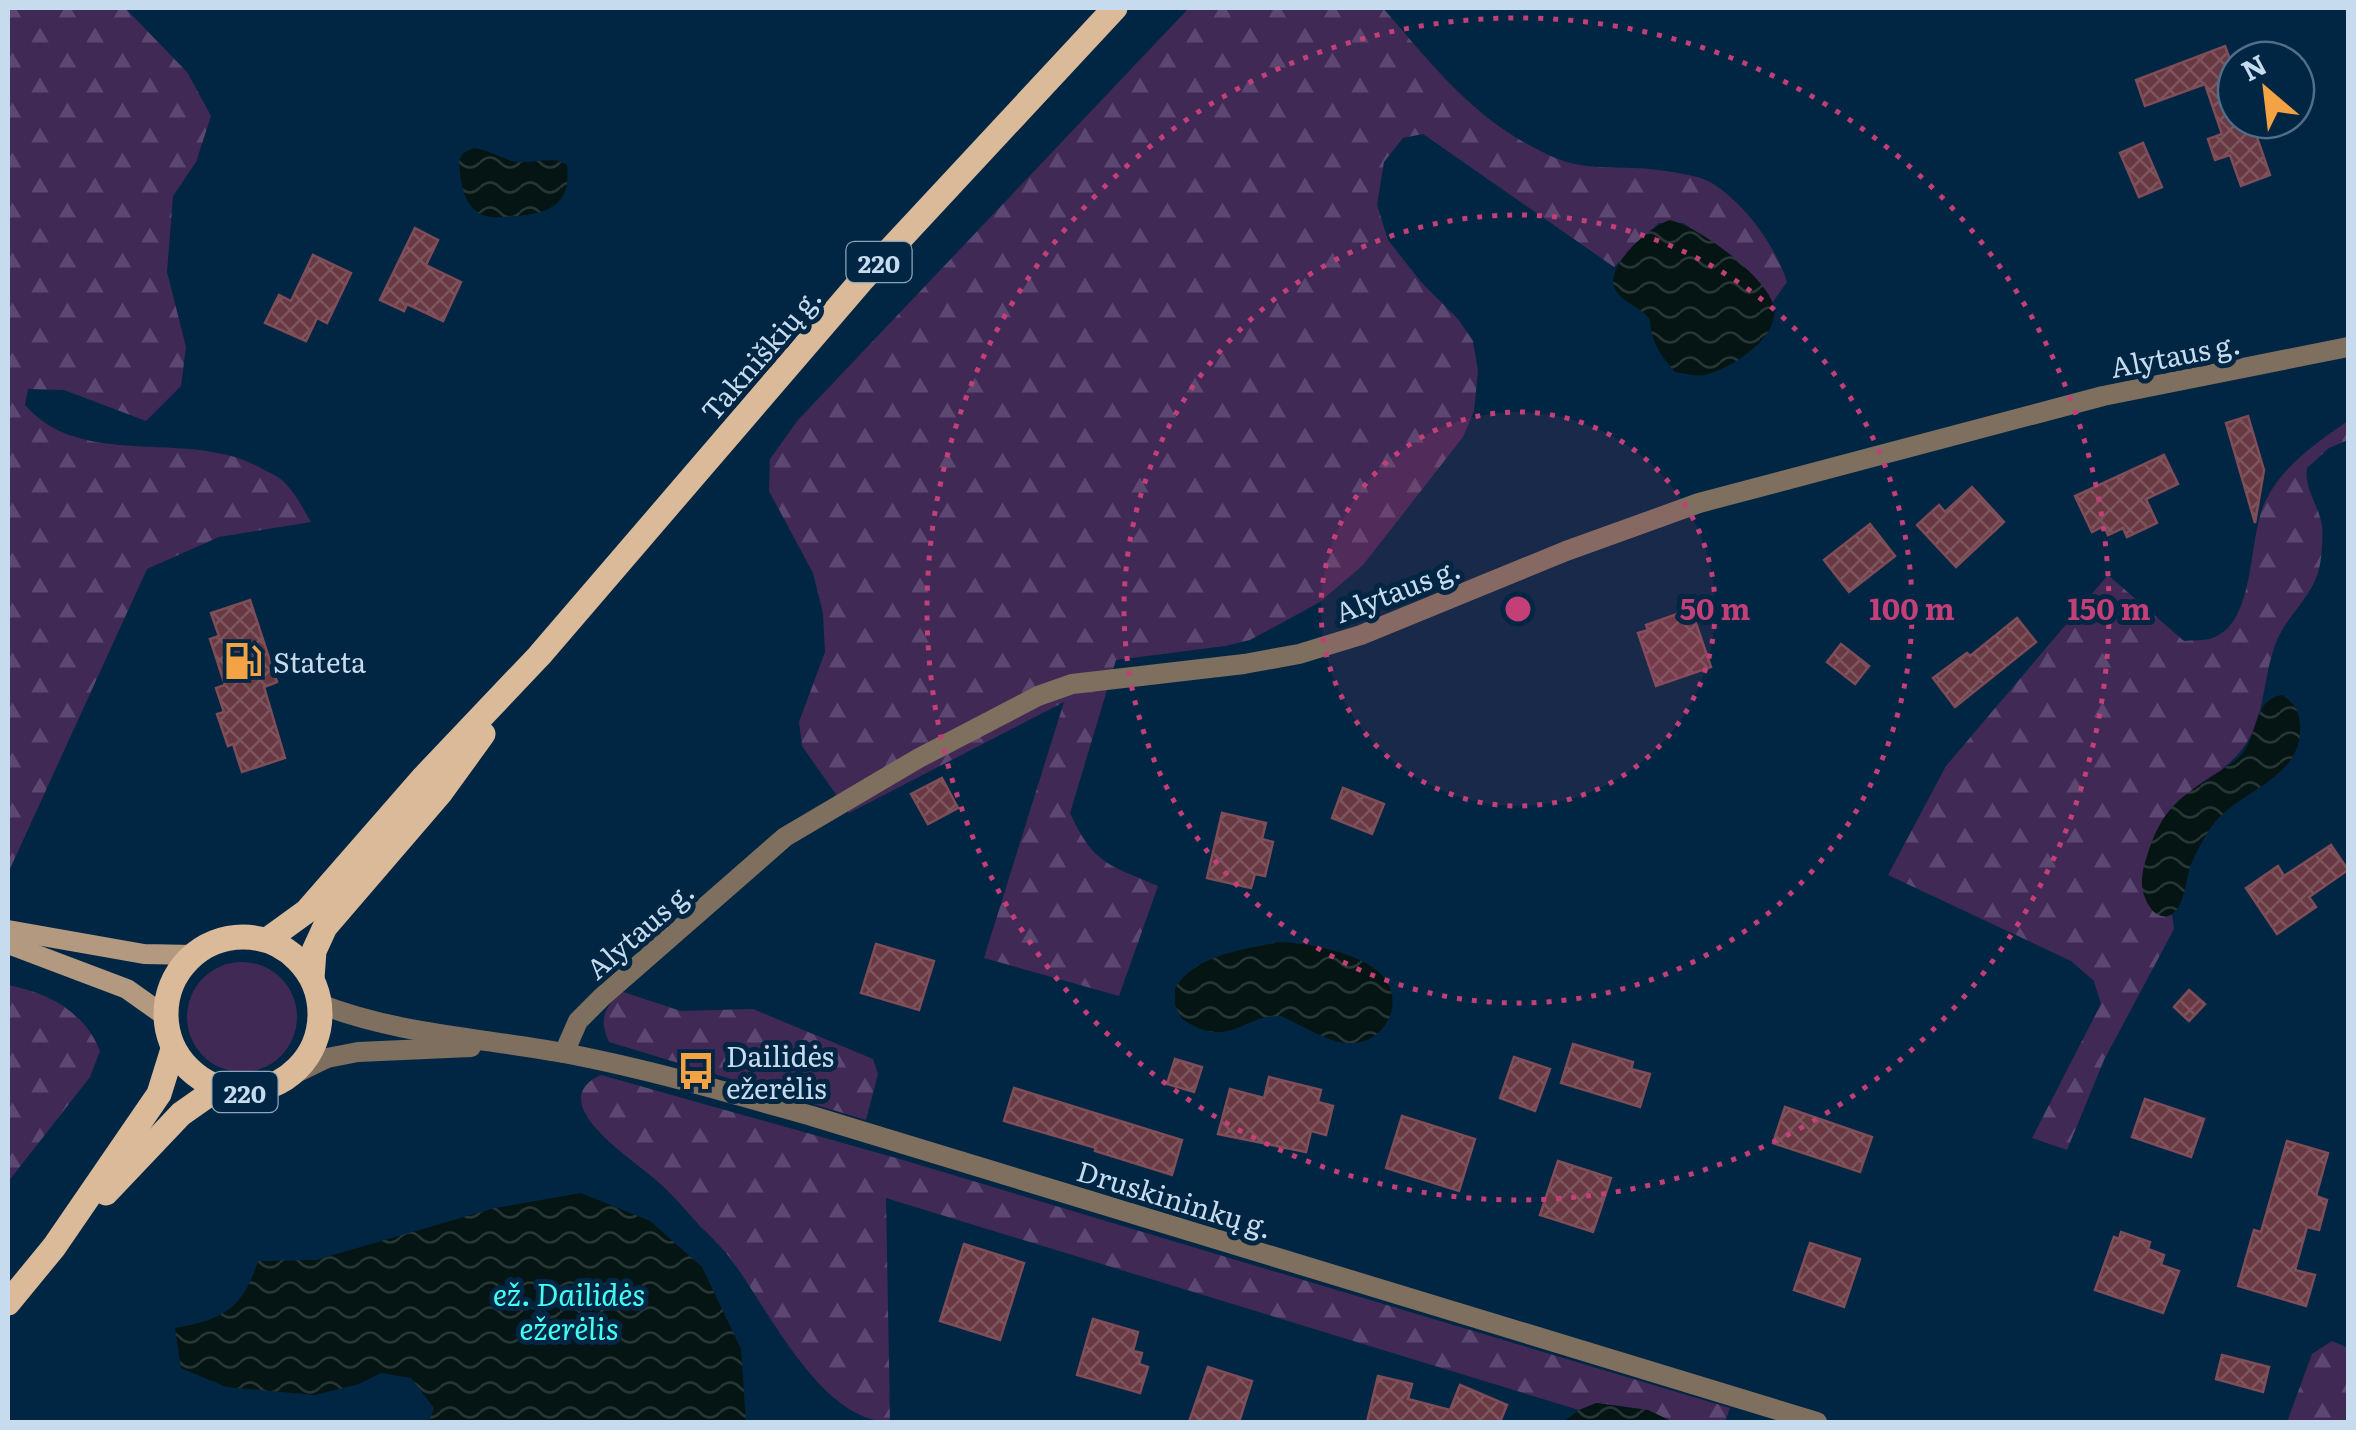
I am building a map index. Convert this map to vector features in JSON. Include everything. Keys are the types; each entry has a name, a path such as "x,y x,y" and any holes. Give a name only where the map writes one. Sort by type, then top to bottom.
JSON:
{"main road":[{"name":"Takniškių g.","path":"539,656 861,281 1115,8"},
{"name":"220","path":"267,940 307,911 424,777 539,656"},
{"name":"220","path":"173,1049 192,1073 218,1088 256,1090 292,1074 309,1054 319,1030 320,1004 312,978 314,951 325,928 442,792 539,656"},
{"path":"8,930 144,954 193,955"},
{"path":"173,1049 165,1016 172,982 193,955 216,942 241,937 267,940 293,955 312,978"},
{"path":"8,944 127,989 165,1016"},
{"name":"220","path":"54,1247 159,1094 173,1049"},
{"name":"220","path":"8,1303 54,1247 182,1114 218,1088"}],"street":[{"name":"Alytaus g.","path":"564,1053 578,1021 602,997 785,838 920,758 1038,696 1072,684 1299,654 1361,635 1566,551 1699,503 2103,396 2348,347"},
{"path":"320,1004 358,1019 513,1046"},
{"name":"Druskininkų g.","path":"513,1046 648,1070 815,1117 1817,1422"},
{"path":"292,1074 327,1058 358,1052 513,1046"}],"green space":[{"path":"8,8 125,8 187,72 211,116 196,162 173,196 167,272 186,347 181,386 146,421 64,390 28,389 25,405 48,425 75,437 200,450 259,467 285,483 311,522 219,537 147,569 9,871"},
{"path":"1189,8 1383,8 1459,93 1526,143 1566,162 1685,174 1723,191 1757,226 1787,282 1772,303 1754,276 1683,223 1659,223 1614,267 1423,134 1403,138 1384,162 1377,205 1388,240 1473,341 1478,371 1474,411 1463,437 1363,565 1320,602 1250,640 1116,660 1070,813 1087,843 1104,861 1158,886 1119,996 984,958 1064,702 849,813 802,746 799,722 825,652 823,613 813,573 769,491 770,459 798,420"},
{"path":"2348,421 2348,440 2329,448 2307,468 2322,526 2319,570 2275,645 2255,727 2237,755 2222,769 2165,917 2172,914 2174,929 2104,1060 2067,1150 2032,1138 2101,1004 2094,981 2071,961 1888,875 1946,766 2108,575 2184,641 2212,638 2228,628 2244,596 2260,517 2272,489 2301,456"},
{"path":"242,962 263,967 281,978 292,996 297,1017 292,1038 281,1056 263,1067 242,1072 221,1067 203,1056 192,1038 187,1017 192,996 203,978 221,967"},
{"path":"8,985 63,1006 84,1025 100,1051 90,1077 8,1182"},
{"path":"623,992 681,1011 753,1009 873,1059 878,1074 866,1120 609,1042 605,1014"},
{"path":"601,1075 903,1160 1730,1408 1725,1422 1673,1422 1648,1410 1597,1403 1579,1410 886,1198 890,1422 865,1417 818,1383 723,1249 662,1185 614,1146 586,1115 581,1100 585,1086"},
{"path":"2332,1341 2348,1348 2348,1422 2287,1422 2312,1354"}],"water":[{"path":"474,148 512,161 561,162 567,165 566,190 555,205 537,213 499,217 480,214 465,194 459,166 463,153"},
{"path":"1670,220 1728,253 1755,277 1772,301 1774,314 1764,338 1742,357 1705,375 1675,372 1657,348 1650,320 1615,289 1613,280 1622,259 1641,238"},
{"path":"2282,695 2296,708 2300,726 2291,760 2221,815 2194,858 2178,907 2168,916 2157,914 2147,903 2142,884 2157,829 2179,801 2242,754 2261,710"},
{"path":"1278,942 1332,950 1360,960 1381,974 1389,985 1392,1009 1381,1030 1371,1038 1346,1043 1321,1036 1281,1016 1224,1032 1198,1028 1182,1019 1175,1005 1175,988 1195,968 1220,956"},
{"name":"ež. Dailidės ežerėlis","path":"581,1193 650,1221 702,1267 741,1349 746,1422 429,1422 434,1408 411,1378 381,1373 359,1384 315,1395 226,1387 181,1368 175,1328 206,1321 228,1310 245,1291 258,1261 316,1260 495,1208"},
{"path":"1596,1403 1648,1410 1673,1422 1563,1422"}],"building":[{"path":"2216,49 2216,116 2205,84 2145,106 2136,80"},
{"path":"2216,136 2216,140 2258,140 2270,175 2241,186 2230,155 2215,160 2208,139"},
{"path":"2143,143 2162,187 2139,197 2120,153"},
{"path":"415,228 438,240 426,265 461,282 443,321 407,304 404,311 380,300"},
{"path":"313,255 351,273 327,323 317,318 306,341 265,323 279,295 291,301"},
{"path":"2248,416 2264,470 2255,523 2226,423"},
{"path":"2164,455 2178,484 2146,499 2157,523 2127,537 2123,528 2108,535 2104,526 2092,532 2075,496"},
{"path":"1972,487 2004,522 1956,567 1917,525 1939,505 1945,512"},
{"path":"1870,524 1895,556 1849,592 1824,560"},
{"path":"250,600 277,682 264,687 285,758 242,772 217,714 224,712 216,688 225,685 210,639 219,636 211,613"},
{"path":"1691,609 1711,667 1656,686 1638,633 1648,630 1646,625"},
{"path":"2017,618 2036,642 1955,707 1933,678 1967,653 1970,656"},
{"path":"1841,644 1869,666 1855,684 1827,662"},
{"path":"942,778 958,808 928,824 911,794"},
{"path":"1343,788 1384,804 1372,834 1332,818"},
{"path":"1222,813 1266,823 1262,839 1273,842 1265,876 1255,874 1251,888 1207,878"},
{"path":"2331,845 2348,870 2309,897 2316,907 2277,934 2246,888 2278,866 2284,876"},
{"path":"876,944 934,961 919,1010 861,993"},
{"path":"2189,990 2205,1004 2189,1021 2174,1007"},
{"path":"1573,1044 1633,1062 1631,1069 1650,1074 1640,1107 1561,1083"},
{"path":"1514,1057 1550,1069 1535,1111 1500,1098"},
{"path":"1175,1059 1202,1067 1194,1092 1167,1084"},
{"path":"1269,1077 1321,1090 1318,1102 1333,1106 1326,1135 1311,1131 1306,1152 1218,1134 1230,1089 1264,1098"},
{"path":"1014,1088 1182,1140 1172,1175 1004,1121"},
{"path":"2145,1099 2204,1119 2191,1157 2132,1137"},
{"path":"1785,1107 1872,1137 1860,1172 1773,1143"},
{"path":"1402,1116 1475,1139 1459,1191 1386,1168"},
{"path":"2287,1141 2328,1153 2316,1196 2327,1200 2319,1230 2307,1227 2295,1270 2315,1275 2306,1306 2238,1286 2254,1230 2261,1232"},
{"path":"1558,1161 1611,1178 1593,1232 1540,1215"},
{"path":"2121,1232 2150,1242 2148,1249 2164,1255 2161,1265 2179,1271 2163,1313 2095,1290 2114,1237 2119,1239"},
{"path":"1810,1243 1860,1259 1844,1307 1794,1290"},
{"path":"964,1244 1024,1263 1000,1340 940,1321"},
{"path":"1093,1319 1138,1332 1133,1351 1142,1353 1139,1364 1148,1367 1140,1393 1077,1375"},
{"path":"2222,1355 2269,1367 2263,1392 2216,1379"},
{"path":"1208,1367 1252,1381 1239,1422 1189,1422"},
{"path":"1378,1376 1412,1384 1408,1399 1450,1410 1460,1385 1507,1405 1500,1422 1367,1422"}],"place":[{"name":"Stateta","path":"243,661"},
{"name":"Dailidės ežerėlis","path":"696,1071"}]}
